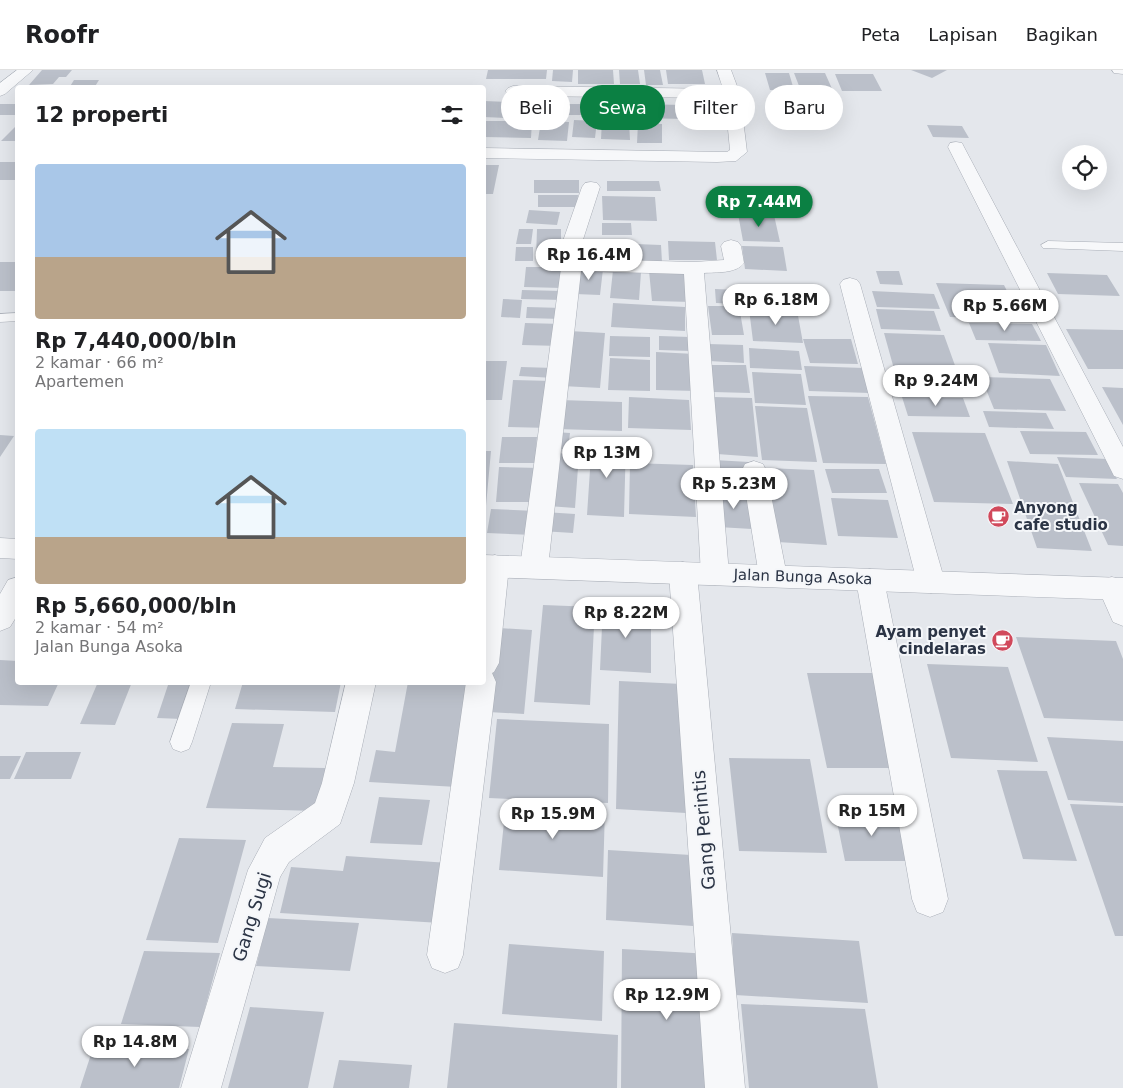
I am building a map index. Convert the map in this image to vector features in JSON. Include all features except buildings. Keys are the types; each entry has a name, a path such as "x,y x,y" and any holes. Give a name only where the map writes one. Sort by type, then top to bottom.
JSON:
{"street":[{"path":"0,91 26,70"},
{"path":"724,70 729,85"},
{"path":"570,92 675,93"},
{"path":"486,154 730,157 739,152 736,130"},
{"path":"956,147 1123,470"},
{"path":"591,187 568,254 572,261 581,265 694,268 729,265 734,263 731,246"},
{"path":"534,568 572,261"},
{"name":"Gang Perintis","path":"694,268 699,573 726,1088"},
{"path":"850,284 931,582"},
{"path":"754,470 773,576"},
{"path":"0,548 15,549"},
{"path":"486,624 489,566"},
{"name":"Jalan Bunga Asoka","path":"489,566 1118,588"},
{"path":"870,580 930,899"},
{"path":"1118,588 1123,614"},
{"path":"0,618 15,593"},
{"name":"Gang Sugi","path":"201,1088 265,870 277,850 328,812 338,783 360,685"},
{"path":"445,955 481,685"}],"lane":[{"path":"1048,244 1123,247"},
{"path":"0,318 15,317"},
{"path":"181,742 200,685"}],"place":[{"name":"Anyong cafe studio","path":"998,517"},
{"name":"Ayam penyet cindelaras","path":"1002,641"}]}
